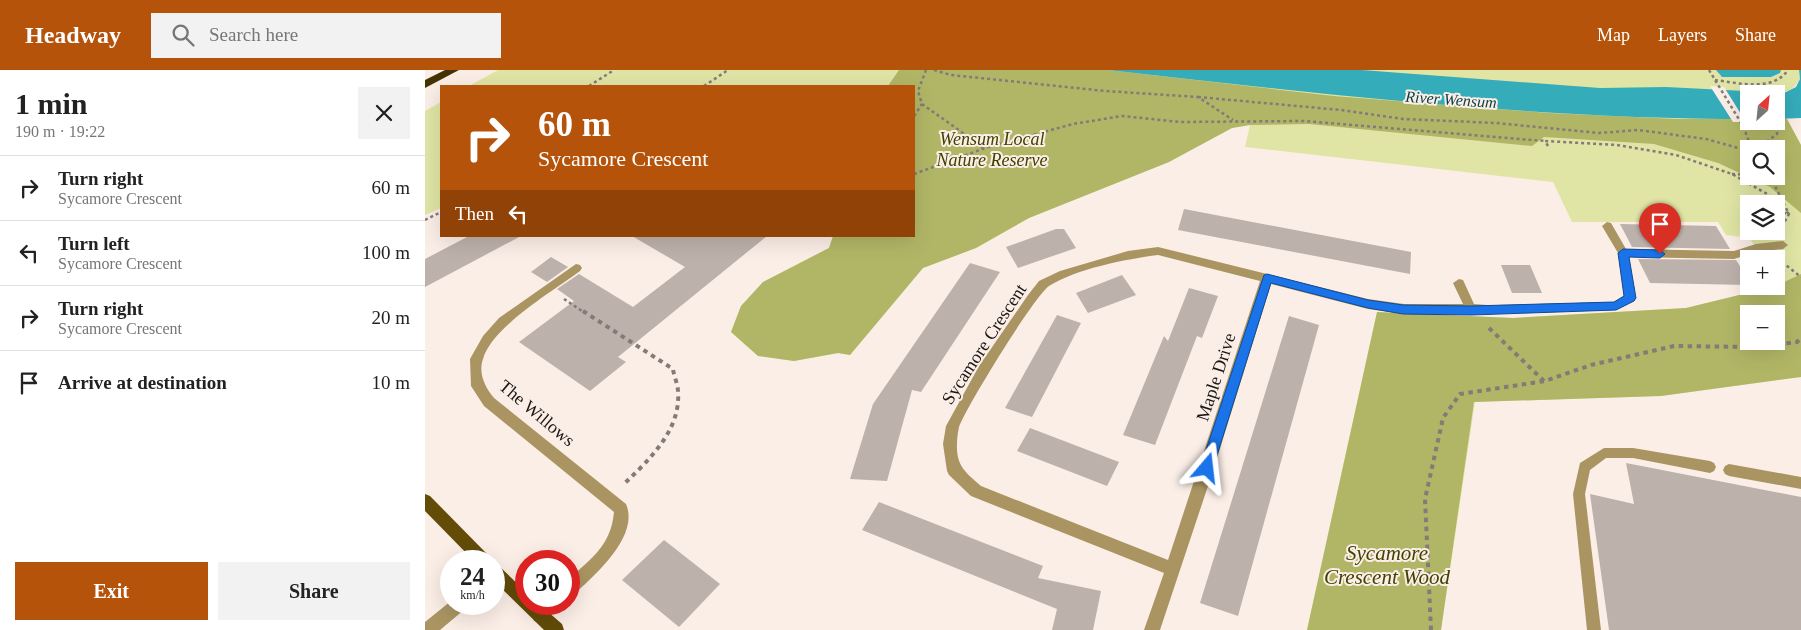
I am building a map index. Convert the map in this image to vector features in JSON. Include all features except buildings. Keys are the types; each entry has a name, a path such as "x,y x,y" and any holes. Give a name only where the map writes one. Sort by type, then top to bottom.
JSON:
{"highway":[{"path":"425,85 453,70"}],"main road":[{"path":"425,501 473,550"},
{"path":"505,583 515,592"},
{"path":"540,615 556,630"}],"street":[{"name":"Sycamore Crescent","path":"1172,569 1033,516 976,491 955,471 950,444 953,426 984,370 1043,284 1064,274 1128,255 1158,251 1368,304 1403,309 1497,309"},
{"name":"The Willows","path":"576,268 503,321 487,340 476,359 477,386 489,402 621,510 621,525 611,548 580,578"},
{"name":"Maple Drive","path":"1152,630 1207,468 1267,278"},
{"path":"1459,283 1471,310"},
{"path":"429,630 447,615"}],"lane":[{"path":"1607,226 1623,253 1733,255 1756,248 1783,245"},
{"name":"Sycamore Crescent","path":"1497,309 1616,306 1630,298 1623,253"},
{"path":"1594,630 1579,494 1584,467 1604,453 1633,453 1710,467"},
{"path":"1729,470 1801,483"}],"path":[{"path":"591,85 614,70"},
{"path":"706,85 728,70"},
{"path":"926,70 919,91 922,104 985,148"},
{"path":"934,70 951,75 1105,91 1341,110 1403,119 1496,123 1599,133 1638,130 1706,139 1740,150"},
{"path":"1709,70 1743,126 1748,140"},
{"path":"1714,80 1760,85 1780,79 1788,70"},
{"path":"1198,97 1233,120"},
{"path":"915,114 922,104"},
{"path":"915,174 985,148 1073,124 1122,116 1180,122 1233,120 1303,121 1617,145 1666,154 1732,174 1769,195 1789,214"},
{"path":"1769,140 1777,134 1777,130"},
{"path":"1545,141 1548,146"},
{"path":"1732,174 1740,174"},
{"path":"1774,185 1789,214"},
{"path":"425,220 440,212"},
{"path":"1785,213 1789,214"},
{"path":"1789,214 1780,231 1783,245 1777,256 1784,266 1801,277"},
{"path":"547,288 673,369 679,395 666,439 651,459 634,474"},
{"path":"1471,310 1545,382"},
{"path":"1431,630 1425,499 1443,418 1460,394 1545,382 1591,365 1674,346 1758,348 1797,342 1801,338"}],"green space":[{"name":"Wensum Local Nature Reserve","path":"498,70 1799,70 1800,79 1794,86 1785,91 1785,85 1740,85 1740,130 1785,130 1785,117 1801,145 1801,377 1661,396 1475,402 1441,630 1307,630 1377,312 1513,318 1686,308 1740,295 1785,295 1785,250 1757,250 1751,240 1785,240 1785,195 1740,195 1740,237 1726,235 1718,222 1572,222 1553,182 1245,147 1250,125 1232,128 1169,162 1029,218 976,248 923,268 850,355 838,353 794,361 758,356 731,332 741,306 763,282 829,248 833,237 915,237 915,85 471,85"},
{"path":"899,70 1108,70 1334,96 1549,113 1678,119 1740,119 1740,130 1785,130 1785,119 1787,119 1801,145 1801,213 1785,200 1785,195 1780,195 1766,185 1785,185 1785,140 1740,140 1740,173 1718,163 1654,144 1544,137 1532,146 1309,124 1250,125 1232,128 1169,162 1029,218 976,248 923,268 850,355 838,353 794,361 758,356 731,332 741,306 763,282 829,248 833,237 915,237 915,85 889,85"},
{"path":"440,103 440,208 425,215 425,111"},
{"name":"Sycamore Crescent Wood","path":"1801,274 1801,377 1661,396 1474,402 1441,630 1307,630 1377,312 1513,318 1686,308 1740,295 1785,295 1785,282"}],"water":[{"name":"River Wensum","path":"1108,70 1362,70 1600,88 1666,87 1740,91 1740,119 1588,115 1508,110 1268,88"},
{"path":"1716,70 1781,70 1780,73 1771,77 1722,77"},
{"path":"1799,70 1801,70 1801,118 1785,119 1785,92 1796,87 1800,79"}],"pier":[{"path":"1710,86 1724,87 1740,112 1740,122 1733,122"}],"route":[{"path":"1207,468 1267,278 1368,304 1403,309 1471,310 1616,306 1630,298 1623,253 1660,254"}]}
